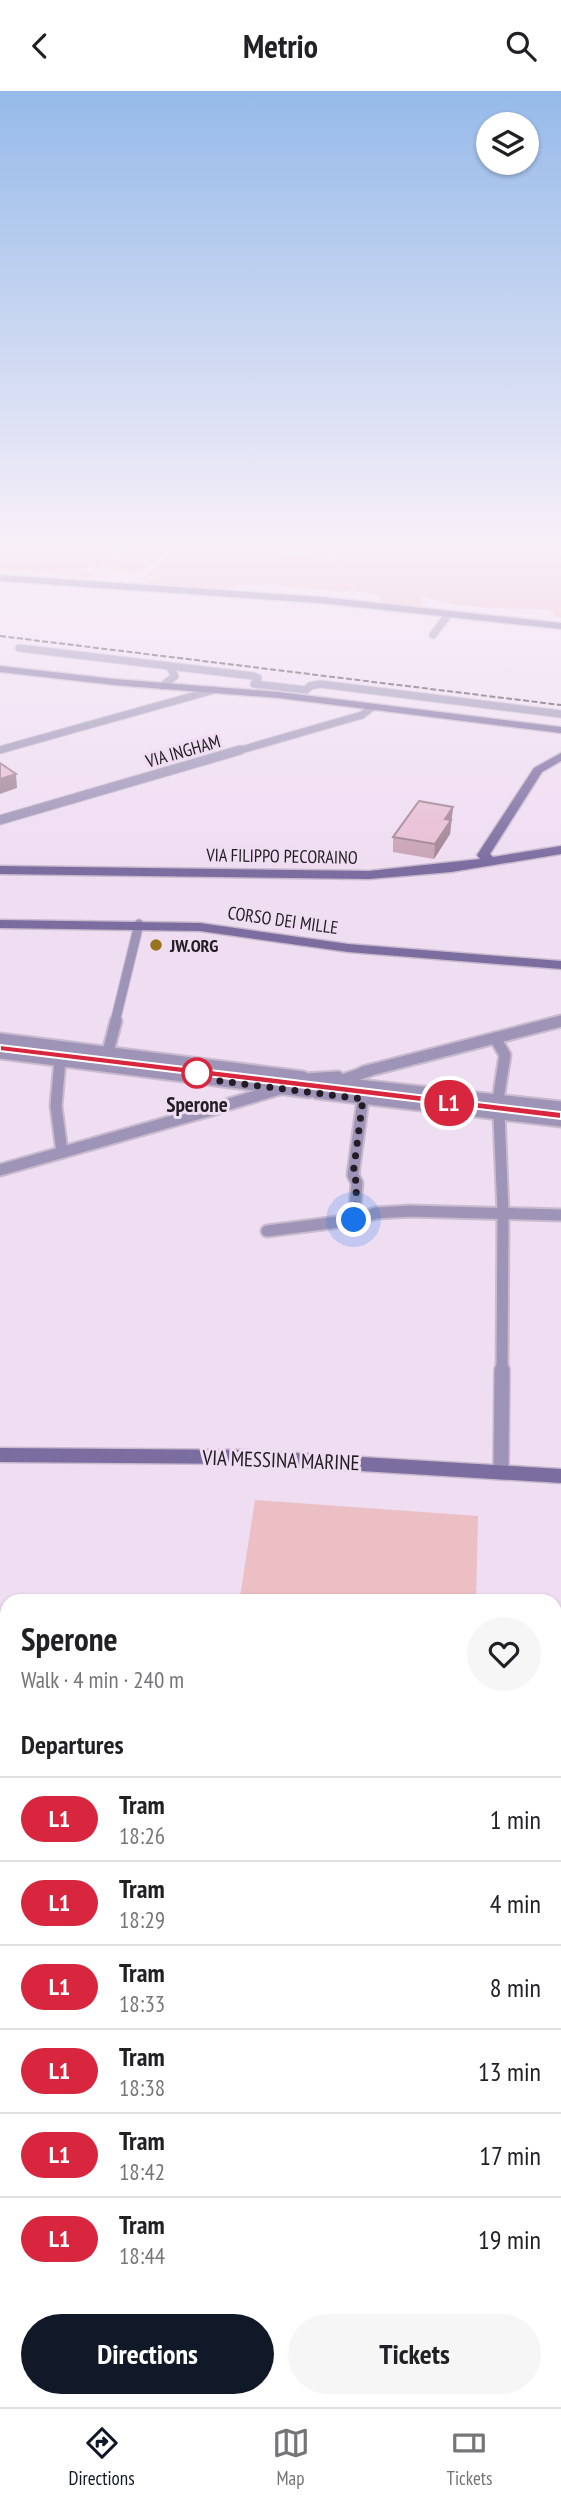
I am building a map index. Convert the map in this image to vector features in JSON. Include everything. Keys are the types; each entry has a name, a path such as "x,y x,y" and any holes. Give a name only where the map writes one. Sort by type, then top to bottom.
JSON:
{"street":[{"path":"45,651 253,676 258,678 254,684 306,690 310,686 320,684 561,713"},
{"path":"162,686 175,676 169,666"},
{"path":"0,670 279,695 561,730"},
{"path":"0,750 214,690"},
{"name":"VIA INGHAM","path":"0,820 362,715 372,707"},
{"path":"490,862 483,855 538,770 561,756"},
{"name":"VIA FILIPPO PECORAINO","path":"0,870 369,875 526,856 559,855"},
{"name":"CORSO DEI MILLE","path":"0,924 200,927 379,952 561,965"},
{"path":"108,1052 139,924"},
{"path":"0,1170 216,1108 299,1090 323,1081 561,1020"},
{"path":"495,1038 505,1055 498,1100"},
{"path":"0,1039 323,1081"},
{"path":"0,1053 561,1121"},
{"path":"60,1060 57,1075 56,1130 62,1152"},
{"path":"357,1081 371,1070"},
{"path":"299,1090 297,1081 357,1081 561,1107"},
{"path":"228,1082 240,1089 241,1094 237,1100"},
{"path":"216,1108 281,1089"},
{"path":"354,1220 357,1183 353,1175 363,1099"},
{"path":"499,1115 503,1212 501,1472"},
{"path":"267,1231 354,1220 376,1213 399,1211 561,1215"},
{"name":"VIA MESSINA MARINE","path":"0,1455 244,1457 561,1476"}],"shaded area":[{"path":"255,1500 478,1516 476,1594 240,1594"}],"building":[{"path":"0,763 16,774 0,779"},
{"path":"419,801 453,807 445,819 451,820 435,844 393,837"}],"tram line":[{"path":"0,1049 561,1116"},
{"name":"L1","path":"0,1049 561,1116"}],"railway":[{"path":"123,651 561,705"}],"place":[{"name":"JW.ORG","path":"156,945"},
{"name":"Sperone","path":"197,1073"}],"route":[{"path":"197,1073 204,1079 363,1099 353,1175 357,1183 354,1220"}]}
